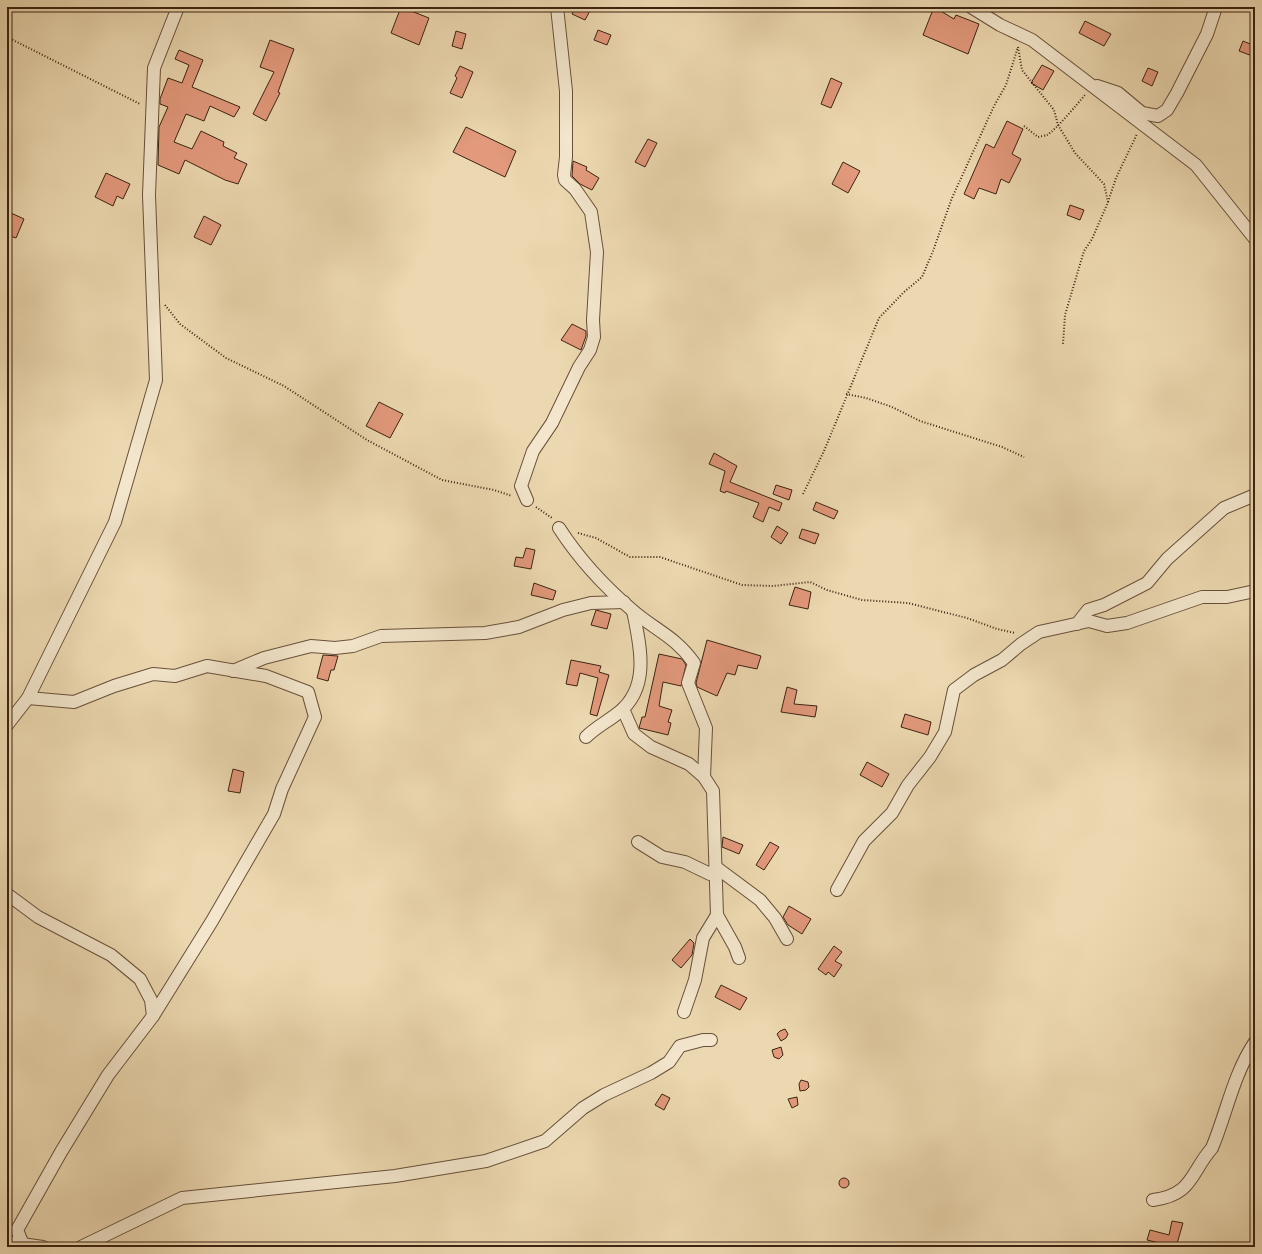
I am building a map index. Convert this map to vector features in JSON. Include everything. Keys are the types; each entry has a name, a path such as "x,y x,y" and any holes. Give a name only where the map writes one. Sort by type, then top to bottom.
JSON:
{"street":[{"path":"7,725 28,698 115,522 156,380 149,195 154,68 178,7"},
{"path":"527,500 521,486 533,451 552,423 579,368 590,350 594,337 597,252 592,212 575,189 565,180 564,175 566,157 566,91 557,7"},
{"path":"971,7 1000,25 1032,40 1090,85 1137,118 1196,165 1255,239"},
{"path":"1090,85 1118,92 1142,112 1158,116 1167,110 1177,93 1207,34 1216,7"},
{"path":"1077,624 1088,610 1104,605 1147,582 1168,559 1224,508 1255,495"},
{"path":"559,528 577,555 633,611 668,635 685,651 694,663 688,683 706,728 704,777"},
{"path":"837,890 864,842 892,813 908,785 930,757 944,732 954,690 974,676 1002,660 1027,639 1039,632 1089,621 1107,626 1127,623 1202,597 1227,597 1255,591"},
{"path":"232,671 264,658 311,646 335,648 353,646 380,636 485,633 519,627 563,610 591,602 624,602"},
{"path":"586,737 595,728 623,709 630,701 638,687 642,666 633,611"},
{"path":"22,1242 17,1230 43,1184 108,1075 153,1016 266,830 315,717 308,692 266,676 207,666 175,676 153,674 114,686 74,702 28,698"},
{"path":"623,709 634,734 651,747 689,764 704,777 713,791 717,868 717,915 735,947 739,958"},
{"path":"638,842 662,857 685,862 710,874 717,868"},
{"path":"717,868 760,900 775,918 787,939"},
{"path":"7,894 38,917 111,955 140,979 151,1000 153,1016"},
{"path":"684,1012 695,980 703,938 717,915"},
{"path":"81,1247 182,1198 395,1176 486,1161 545,1141 582,1108 604,1095 651,1073 668,1062 680,1046 702,1040 711,1040"},
{"path":"1153,1200 1167,1198 1176,1194 1185,1187 1197,1172 1205,1156 1212,1148 1237,1073 1244,1058 1255,1042"},
{"path":"7,1242 22,1242 43,1247"}],"path":[{"path":"7,37 136,103 153,107"},
{"path":"803,494 824,450 846,394 879,318 904,292 922,277 952,198 994,106 1006,85 1016,57 1018,46 1022,70 1052,106 1058,125 1075,152 1104,184 1108,202"},
{"path":"1024,126 1038,137 1047,135 1058,125 1090,85"},
{"path":"1063,344 1065,315 1084,251 1092,239 1108,202 1118,172 1134,142 1140,123 1137,118"},
{"path":"152,288 180,324 220,353 284,386 367,440 442,480 494,490 527,500 556,521 559,528 571,530 584,536 596,538 630,557 660,558 742,585 773,586 810,582 827,590 862,600 915,604 967,618 997,629 1020,634 1027,639"},
{"path":"846,394 866,398 892,407 920,421 1002,447 1024,458"}],"building":[{"path":"401,7 429,18 419,45 391,33"},
{"path":"575,7 592,7 585,20 572,14"},
{"path":"934,7 954,19 956,15 979,24 968,54 923,35"},
{"path":"1085,21 1111,34 1104,46 1079,33"},
{"path":"598,30 611,35 607,45 594,40"},
{"path":"456,31 466,34 462,49 452,46"},
{"path":"270,40 294,49 278,92 280,93 266,121 253,114 274,72 260,67"},
{"path":"1243,41 1255,46 1255,57 1239,51"},
{"path":"179,50 203,60 192,87 240,107 234,117 210,106 204,121 186,114 174,142 192,149 201,131 224,142 223,146 237,153 234,158 247,164 238,184 225,180 185,160 179,174 158,165 159,127 168,107 160,104 160,99 168,78 182,83 189,65 175,59"},
{"path":"1042,65 1054,71 1043,90 1031,83"},
{"path":"460,66 473,72 462,98 450,93 457,78 455,76"},
{"path":"1148,68 1158,72 1152,86 1142,81"},
{"path":"831,78 842,83 831,108 821,104"},
{"path":"1007,121 1023,129 1012,154 1021,159 1009,183 1001,179 996,194 979,188 974,199 964,194 986,144 994,148"},
{"path":"466,127 516,151 505,177 453,152"},
{"path":"648,139 657,143 645,167 635,162"},
{"path":"573,161 587,167 586,170 599,178 592,190 580,184 572,176"},
{"path":"843,162 860,171 848,193 832,184"},
{"path":"106,173 130,184 123,199 117,196 113,206 95,197"},
{"path":"1070,205 1084,210 1080,220 1067,215"},
{"path":"11,213 24,219 16,238 7,235 7,223"},
{"path":"204,216 221,225 211,245 194,237"},
{"path":"572,324 586,331 586,336 581,350 561,340"},
{"path":"379,402 403,414 390,438 366,426"},
{"path":"714,453 737,466 730,482 782,503 779,511 769,507 763,522 753,517 759,503 726,491 725,493 720,491 725,471 709,464"},
{"path":"776,485 792,490 789,500 773,494"},
{"path":"816,502 838,511 834,519 813,510"},
{"path":"777,526 788,533 781,544 771,537"},
{"path":"802,529 819,534 815,544 799,538"},
{"path":"526,548 535,550 531,569 514,566 516,557 523,558"},
{"path":"534,583 556,591 553,600 531,595"},
{"path":"795,587 811,592 808,609 789,605"},
{"path":"596,610 611,614 607,629 591,625"},
{"path":"707,640 761,656 757,669 738,665 735,675 727,673 717,696 697,687 696,683"},
{"path":"659,654 682,659 686,665 681,686 663,682 659,706 672,710 668,722 671,723 668,735 639,728 642,717 645,717"},
{"path":"323,655 338,656 334,670 331,670 328,681 317,678"},
{"path":"571,660 601,666 599,672 609,675 597,716 590,714 598,678 580,673 577,686 566,684"},
{"path":"787,687 797,690 794,704 817,706 815,717 781,712"},
{"path":"905,714 931,722 928,735 901,727"},
{"path":"867,762 889,774 882,787 860,775"},
{"path":"233,769 244,772 240,793 228,791"},
{"path":"723,837 743,845 739,854 722,847"},
{"path":"770,842 779,847 764,870 756,865"},
{"path":"789,906 811,919 802,934 788,925 783,917"},
{"path":"690,939 694,943 692,955 681,968 672,960"},
{"path":"834,946 842,952 835,961 842,965 834,977 828,972 826,975 818,969"},
{"path":"721,985 747,998 740,1010 715,997"},
{"path":"785,1029 788,1034 786,1038 781,1041 777,1034"},
{"path":"781,1047 783,1055 779,1059 774,1057 772,1050"},
{"path":"801,1080 808,1082 809,1087 806,1090 800,1091 799,1084"},
{"path":"662,1094 670,1098 664,1110 655,1105"},
{"path":"797,1097 798,1105 792,1108 788,1099"},
{"path":"842,1178 846,1178 848,1179 848,1187 842,1188 839,1185 839,1181"},
{"path":"1172,1221 1183,1223 1176,1247 1147,1240 1150,1230 1169,1235"}]}
